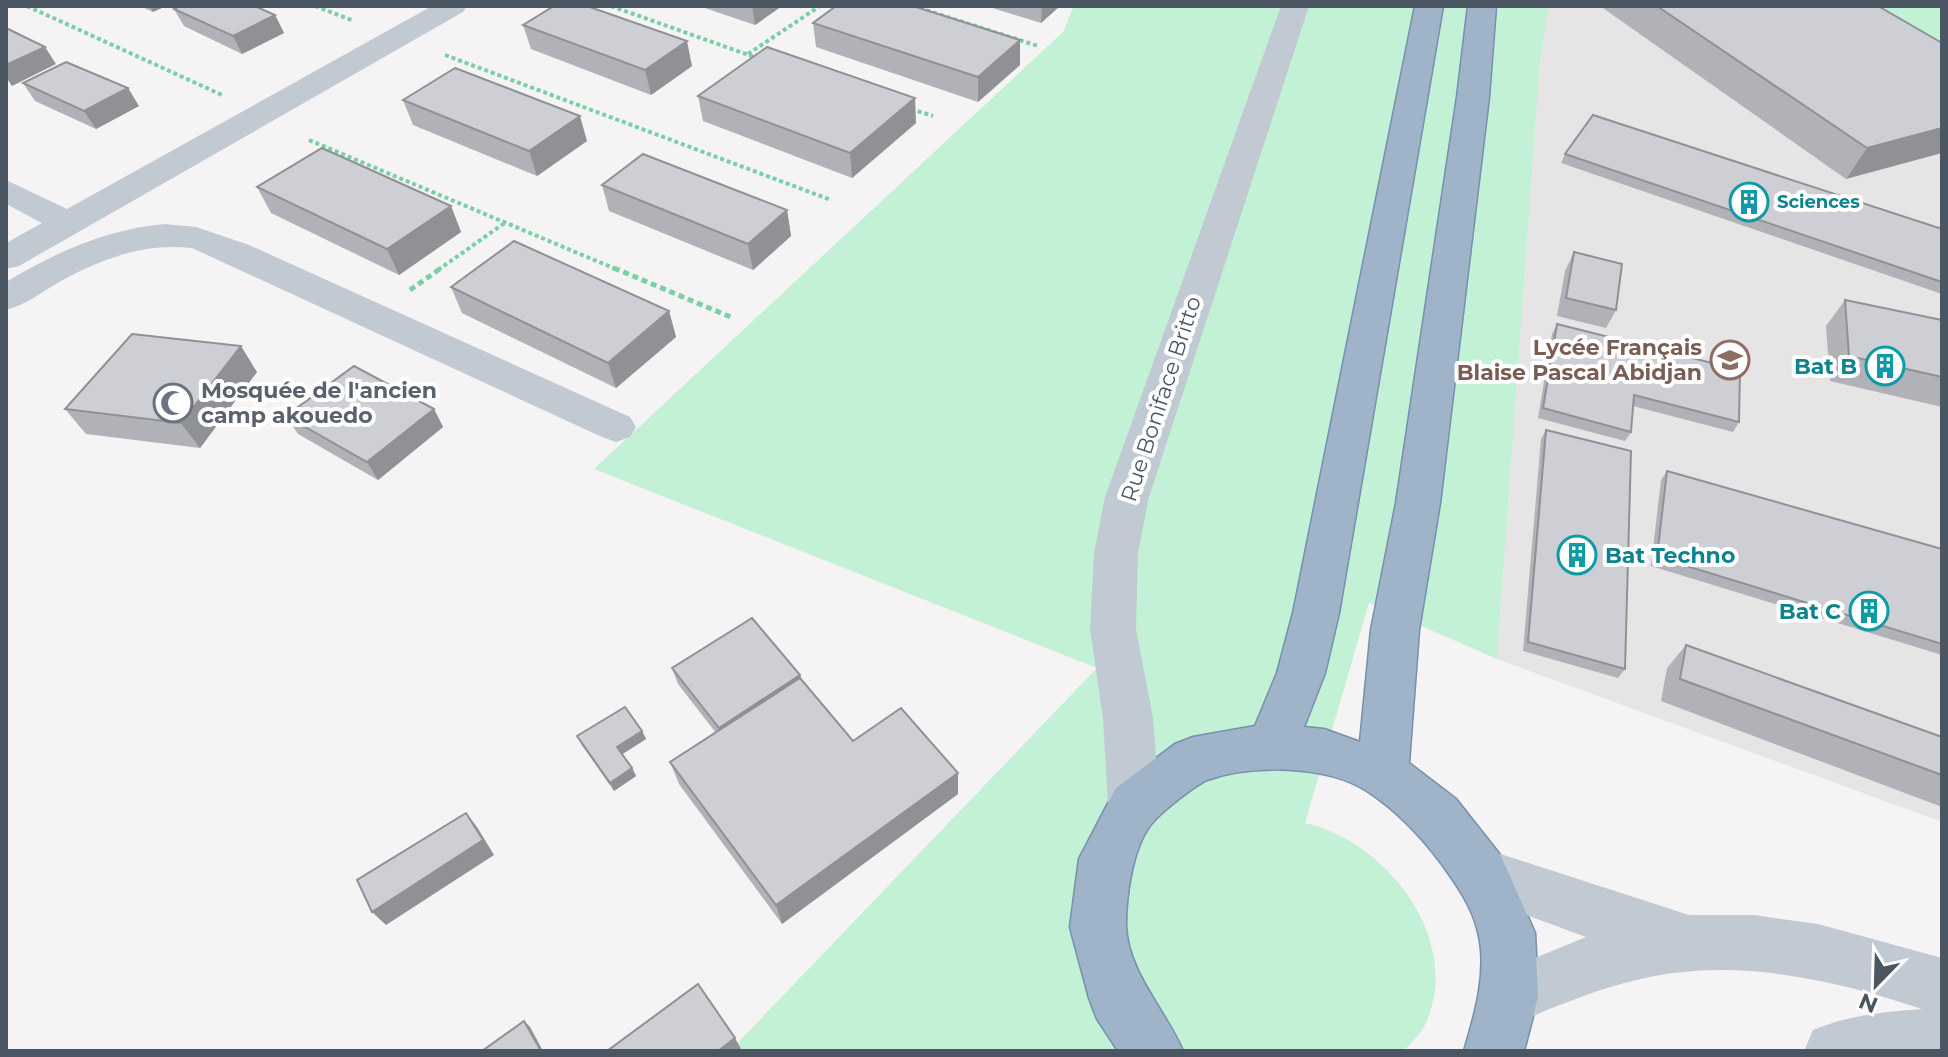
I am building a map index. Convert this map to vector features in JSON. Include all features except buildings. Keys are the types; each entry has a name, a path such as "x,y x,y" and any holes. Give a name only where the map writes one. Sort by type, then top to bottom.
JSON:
{"highway":[{"path":"1272,746 1301,673 1316,613 1429,6"},
{"path":"1383,773 1395,630 1418,503 1473,97 1482,6"},
{"path":"1473,97 1497,6"},
{"path":"1153,1051 1118,998 1098,927 1106,859 1134,805 1193,760 1272,746 1324,752 1383,773 1437,816 1482,874 1507,933 1509,997 1494,1051"}],"street":[{"path":"6,258 453,6"},
{"name":"Rue Boniface Britto","path":"1134,805 1128,718 1113,629 1116,553 1127,497 1295,6"},
{"path":"6,190 68,223"},
{"path":"6,298 89,253 124,240 158,234 193,237 236,253 616,427"},
{"path":"1482,874 1690,943"},
{"path":"1509,997 1602,962 1690,943 1760,945 1881,966 1942,987"},
{"path":"1834,1051 1864,1043 1942,1037"}],"path":[{"path":"27,6 227,97"},
{"path":"315,6 356,22"},
{"path":"611,6 761,59"},
{"path":"747,54 820,6"},
{"path":"913,6 1038,46"},
{"path":"445,55 831,200"},
{"path":"904,107 933,116"},
{"path":"309,140 733,318"},
{"path":"374,315 507,222"}],"shaded area":[{"name":"Lycée Français Blaise Pascal Abidjan","path":"1549,6 1942,6 1942,822 1497,659 1540,62"}],"green space":[{"path":"1074,6 1549,6 1540,62 1497,659 1369,603 1305,823 1335,833 1364,851 1390,873 1411,900 1426,930 1435,962 1434,995 1424,1027 1404,1051 730,1051 1097,668 594,469 1063,32"},
{"path":"1840,6 1942,6 1942,68"}],"place":[{"name":"Sciences","path":"1749,202"},
{"name":"Lycée Français Blaise Pascal Abidjan","path":"1730,360"},
{"name":"Bat B","path":"1885,366"},
{"name":"Mosquée de l'ancien camp akouedo","path":"173,403"},
{"name":"Bat Techno","path":"1577,555"},
{"name":"Bat C","path":"1869,611"}]}
